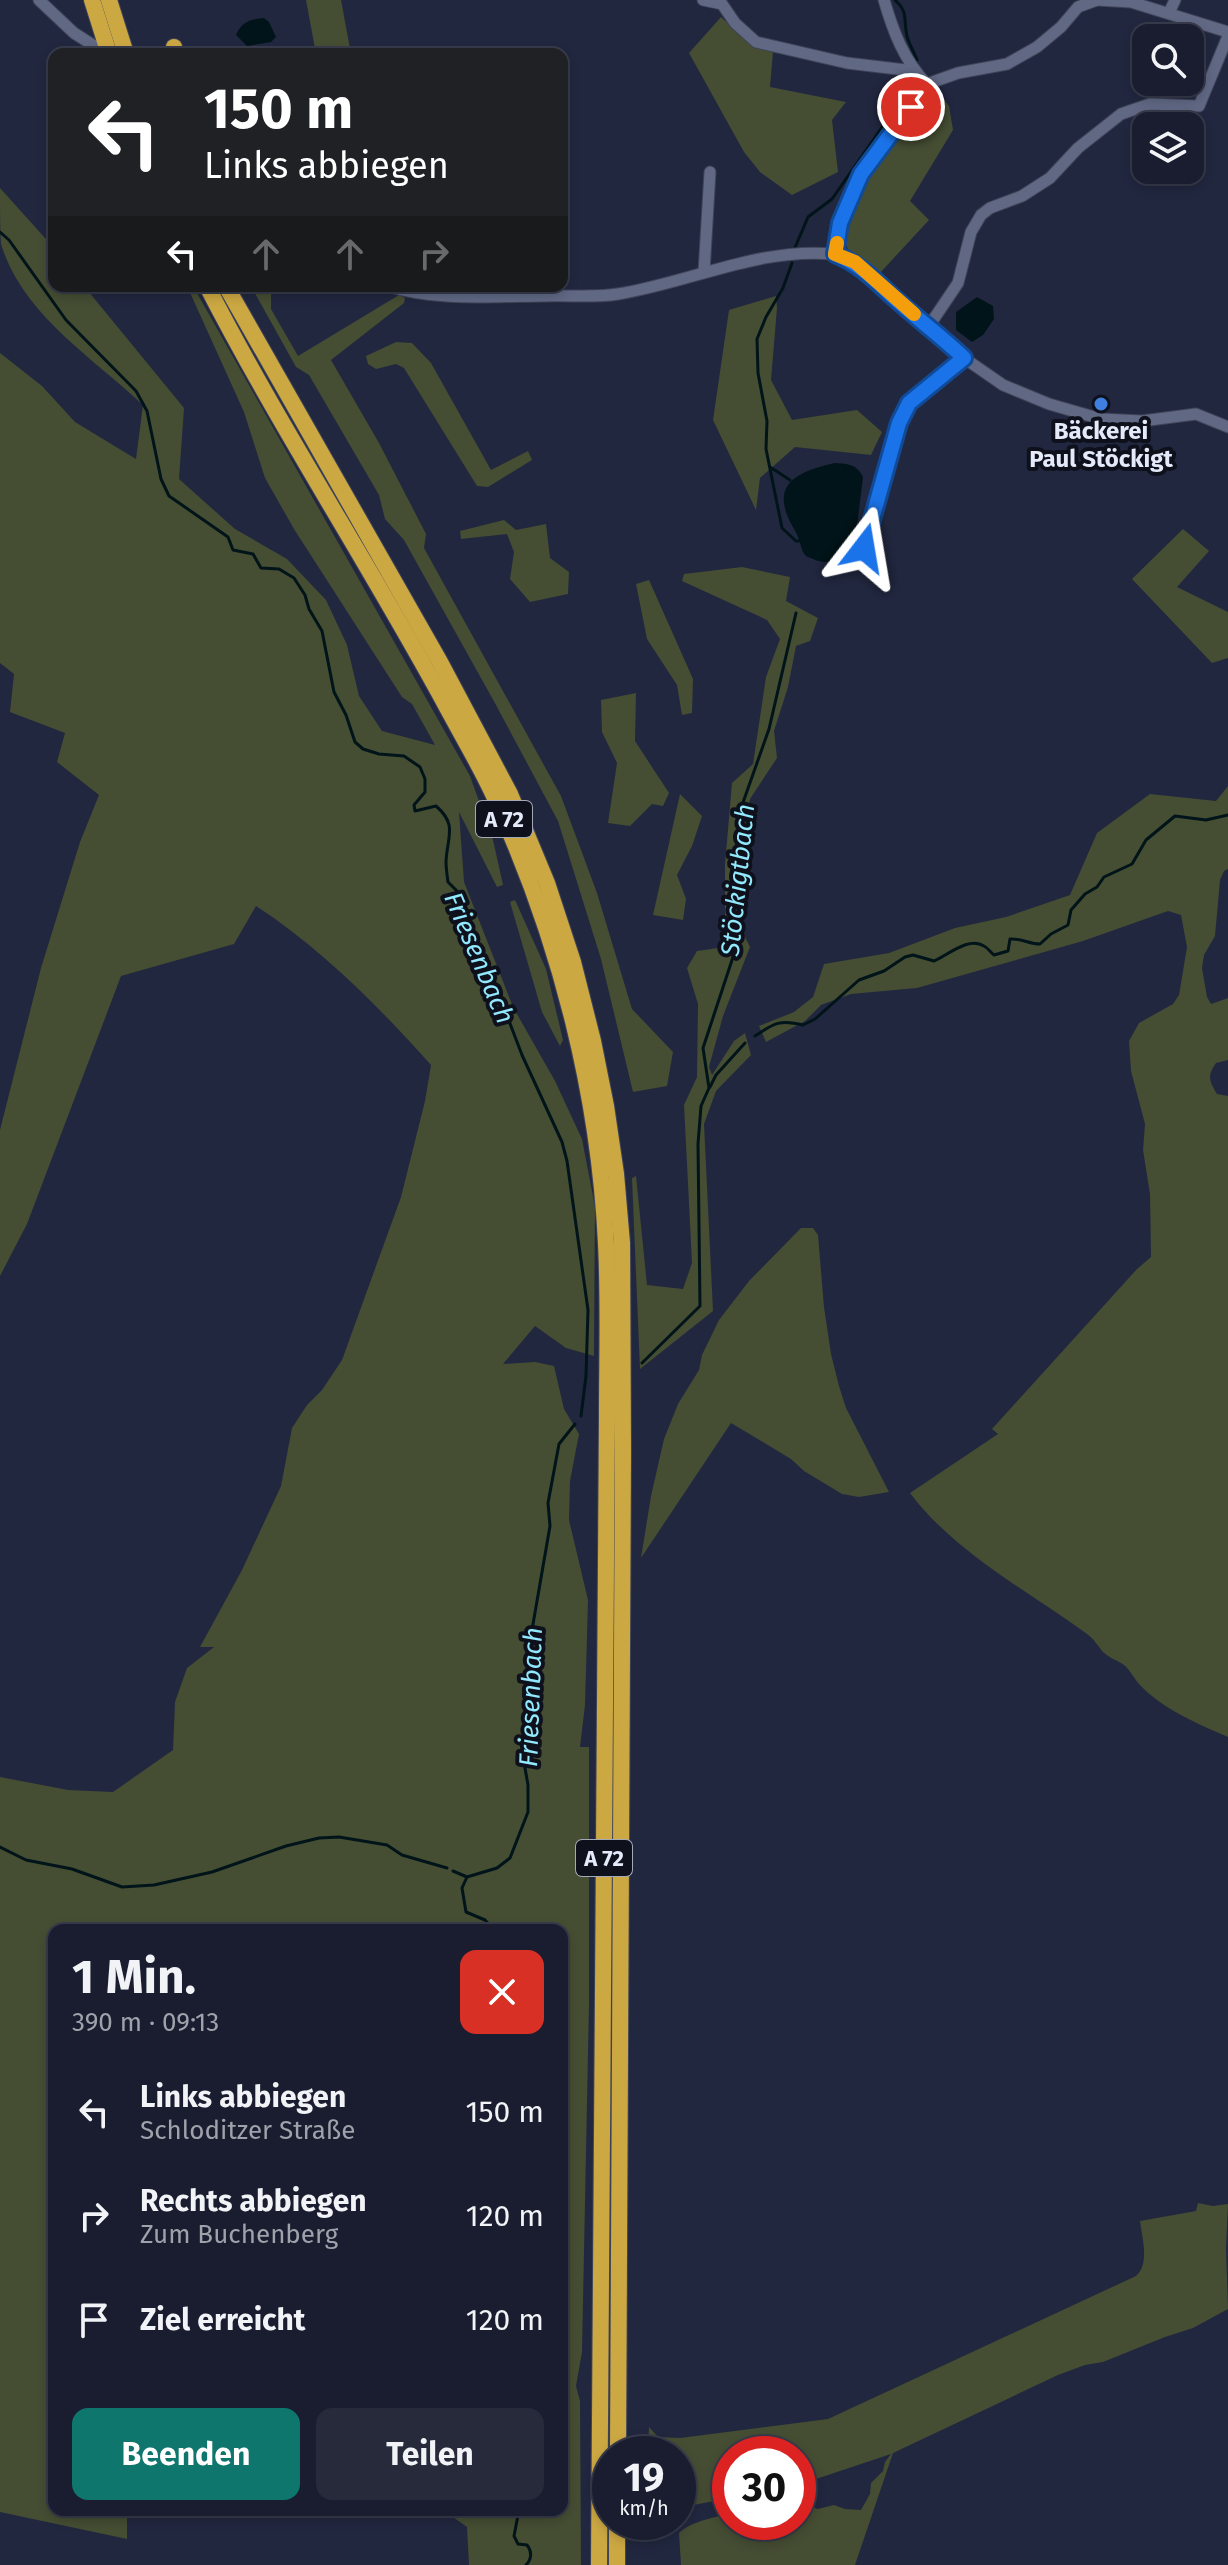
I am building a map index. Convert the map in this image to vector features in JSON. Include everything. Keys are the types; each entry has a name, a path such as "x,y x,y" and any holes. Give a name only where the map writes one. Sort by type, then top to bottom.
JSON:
{"highway":[{"path":"92,0 113,48"},
{"path":"109,0 114,48"},
{"name":"A 72","path":"210,292 422,662 498,803 532,887 564,989 594,1128 606,1245 615,1416"},
{"name":"A 72","path":"229,292 440,662 510,794 547,883 579,988 608,1119 622,1243 615,1416 618,2436"},
{"name":"A 72","path":"599,2565 615,1449"},
{"path":"617,2540 617,2565"}],"street":[{"path":"39,0 74,33 109,48"},
{"path":"703,0 722,4 735,23 756,42 847,63 914,71"},
{"path":"884,0 891,24 914,71 927,84"},
{"path":"835,254 840,223 861,174 927,84 958,73 1007,64 1037,47 1061,27 1078,7 1097,0 1131,2 1228,34 1199,106 1150,104 1121,114 1078,148 1050,178 1022,196 990,208 981,215 971,232 958,283 929,326"},
{"path":"1169,13 1175,0"},
{"path":"704,272 710,172"},
{"path":"411,292 459,297 615,295 769,258 835,254 855,262 964,358 1003,385 1049,404 1101,419 1142,421 1196,414 1228,427"},
{"path":"860,553 899,423 909,403 964,358"}],"green space":[{"path":"306,0 341,0 350,48 315,48"},
{"path":"721,17 750,44 773,52 770,87 846,102 832,120 838,172 792,195 760,172 744,152 689,53"},
{"path":"935,88 949,106 953,130 910,201 929,220 879,274 849,251 845,236 850,215 876,167"},
{"path":"0,188 48,241 48,292 89,292 184,408 179,479 235,529 287,559 326,600 347,645 359,696 382,731 435,745 412,704 402,697 294,529 265,478 244,412 190,292 196,292 470,776 493,840 503,885 497,887 459,812 464,882 513,1007 555,1081 582,1139 595,1207 594,1356 566,1348 535,1326 503,1364 535,1362 554,1366 564,1409 579,1434 570,1481 569,1520 588,1600 585,1705 580,1747 589,1747 589,2003 582,2352 576,2386 580,2401 581,2565 469,2565 467,2527 451,2516 568,2516 568,1924 48,1924 48,2516 127,2516 127,2539 0,2512 0,1777 68,1790 113,1792 173,1750 175,1702 187,1668 214,1647 200,1647 242,1570 281,1486 292,1428 342,1360 401,1197 431,1065 348,980 304,941 256,906 234,944 121,976 27,1224 0,1276 0,1130 41,968 80,842 99,795 57,762 65,733 10,712 14,674 0,663 0,353 42,386 75,422 136,459 143,405 42,313 11,269 1,244"},
{"path":"254,292 271,292 271,309 298,356 399,295 405,298 404,303 331,360 426,534 424,548 561,796 597,893 632,1009 673,1052 667,1086 633,1092 601,959 558,821 404,540 385,519 379,495 309,375 296,367"},
{"path":"776,296 771,380 792,420 857,410 882,432 871,455 795,447 760,478 756,510 713,420 729,310"},
{"path":"396,342 412,343 431,363 491,470 528,451 532,460 488,487 477,486 404,368 396,364 376,369 368,364 366,356"},
{"path":"504,520 516,530 546,524 550,558 569,572 568,594 530,602 510,579 514,552 507,534 461,539 460,531"},
{"path":"1183,529 1209,551 1177,587 1228,612 1228,658 1212,663 1132,579"},
{"path":"742,567 790,577 786,601 818,618 810,641 796,646 788,687 774,731 777,758 750,799 735,883 737,921 750,947 723,1016 709,1067 712,1075 734,1041 745,1033 751,1055 716,1091 704,1124 713,1311 640,1369 632,1178 636,1176 647,1285 683,1289 692,1263 684,1105 697,1077 698,1004 687,968 697,951 725,947 725,864 732,783 753,764 766,677 780,639 767,620 682,581 684,574"},
{"path":"649,580 693,679 692,713 682,715 677,685 647,639 636,584"},
{"path":"636,693 635,741 669,793 663,806 652,804 630,826 608,823 617,763 602,732 601,700"},
{"path":"1228,786 1228,869 1220,880 1215,936 1204,955 1202,968 1211,1004 1228,998 1228,1060 1216,1063 1210,1078 1217,1094 1228,1096 1228,1737 1158,1701 1126,1667 1105,1654 1089,1636 993,1570 948,1534 910,1493 998,1434 992,1429 1151,1257 1150,1194 1143,1150 1145,1124 1131,1071 1129,1041 1139,1023 1173,1004 1179,995 1187,947 1181,915 1168,911 1083,941 917,988 851,994 821,1005 805,1021 766,1042 759,1026 794,1012 813,997 824,964 889,953 955,928 1006,917 1070,895 1097,833 1150,794 1216,801"},
{"path":"680,794 702,816 692,846 677,875 686,899 683,920 653,915"},
{"path":"515,900 546,969 563,1040 560,1046 542,1012 510,902"},
{"path":"801,1228 813,1228 818,1235 831,1354 846,1408 889,1492 859,1497 842,1494 731,1423 641,1558 664,1439 678,1404 699,1370 702,1355 719,1320 749,1281"},
{"path":"1198,2203 1213,2206 1228,2204 1228,2309 1193,2328 1103,2362 1058,2375 893,2453 855,2565 681,2565 679,2540 696,2540 696,2523 712,2518 712,2540 816,2540 816,2508 834,2505 861,2510 870,2494 871,2483 883,2471 891,2454 816,2479 816,2436 712,2436 712,2501 696,2505 696,2436 828,2419 1136,2276 1144,2257 1140,2221 1196,2211"}],"shaded area":[{"path":"264,18 276,37 271,42 247,46 236,35 247,22"},
{"path":"977,297 993,306 994,319 983,335 972,342 956,330 956,312"},
{"path":"835,463 855,467 863,477 854,551 824,562 804,554 787,514 785,491 798,476"}],"waterway":[{"name":"Stöckigtbach","path":"895,0 904,12 907,36 917,60"},
{"name":"Stöckigtbach","path":"794,250 808,217 832,199 915,80"},
{"name":"Friesenbach","path":"0,232 9,240 66,320 136,391 147,411 161,479 169,496 228,537 233,550 253,554 261,568 279,569 294,578 322,631 334,692 355,742 363,749 379,754 404,756 420,767 425,779 425,792 414,805 415,811 436,806 447,819 450,832 446,862 448,882 458,892 470,940 486,979 503,1005 562,1142 567,1161 588,1310 581,1416"},
{"name":"Stöckigtbach","path":"792,263 757,339 758,373 767,421 766,449 782,528 796,541 801,541"},
{"path":"770,467 790,480"},
{"name":"Stöckigtbach","path":"642,1363 700,1306 698,1144 701,1106 709,1088 703,1048 736,948 731,915 740,811 769,729 796,613"},
{"path":"755,1036 778,1023 803,1025 815,1019 859,980 884,971 905,957 913,955 934,961 972,943 984,946 994,955 1008,951 1010,939 1040,944 1068,925 1071,910 1085,894 1097,887 1104,877 1132,864 1146,840 1175,816 1206,820 1228,815"},
{"path":"710,1087 716,1075 745,1043"},
{"name":"Friesenbach","path":"489,1924 466,1912 462,1888 467,1877 497,1868 510,1858 528,1812 525,1768 528,1653 550,1526 548,1503 559,1444 575,1424"},
{"path":"0,1847 26,1860 72,1869 122,1887 154,1885 212,1872 319,1838 339,1837 387,1845 402,1855 447,1868"},
{"path":"453,1871 467,1877"},
{"name":"Friesenbach","path":"518,2516 514,2536 518,2544 527,2545 530,2550 526,2565"}],"slow traffic":[{"path":"837,243 835,254 855,262 914,314"}],"place":[{"name":"Bäckerei Paul Stöckigt","path":"1101,404"}],"route":[{"path":"864,548 899,423 909,403 964,358 875,278 855,262 835,254 840,223 861,174 911,107"}]}
